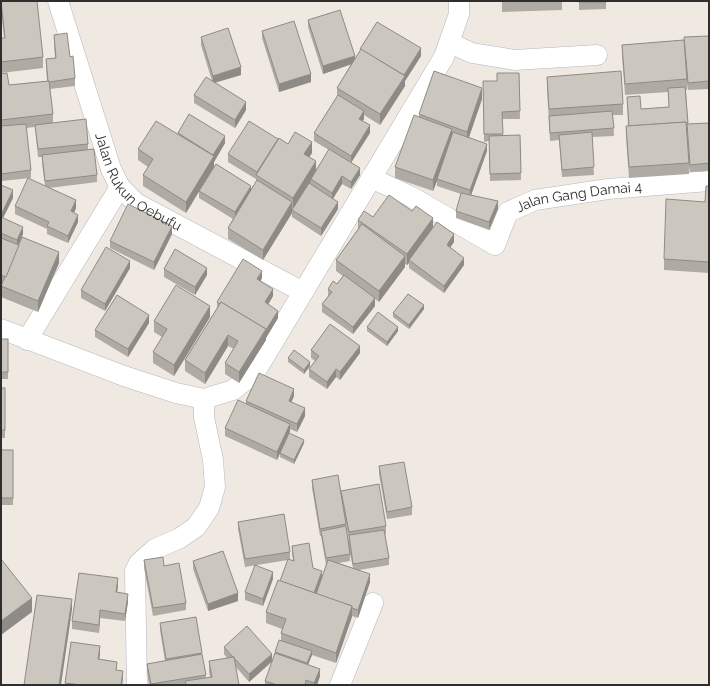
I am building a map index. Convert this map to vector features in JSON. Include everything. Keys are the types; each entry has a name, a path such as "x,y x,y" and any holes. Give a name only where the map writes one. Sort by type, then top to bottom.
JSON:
{"street":[{"name":"Jalan Rukun Oebufu","path":"58,1 111,169 120,187 136,202 303,292"},
{"path":"1,329 124,376 176,393 204,399 233,390 254,374 444,57 459,14 459,1"},
{"path":"450,43 472,53 515,60 597,55"},
{"name":"Jalan Gang Damai 4","path":"371,178 410,196 495,245 508,212 535,200 608,189 709,181"},
{"path":"27,340 120,187"},
{"path":"137,685 135,571 139,564 155,549 180,538 196,527 209,508 215,487 213,460 204,417 204,399"},
{"path":"340,685 373,603"}],"building":[{"path":"1,1 37,1 43,57 1,62 1,38 5,38"},
{"path":"606,1 606,2 579,2"},
{"path":"340,10 355,56 323,66 308,20"},
{"path":"294,21 311,74 279,84 262,31"},
{"path":"377,22 421,48 404,75 360,49"},
{"path":"228,28 241,67 213,76 201,37"},
{"path":"67,33 70,57 73,56 75,78 50,82 48,81 46,59 56,58 54,35"},
{"path":"709,36 709,81 688,83 684,37"},
{"path":"684,40 687,79 625,84 622,45"},
{"path":"361,49 405,76 380,114 337,88"},
{"path":"434,71 482,88 467,132 419,114"},
{"path":"621,71 623,104 549,109 547,77"},
{"path":"7,73 9,85 49,81 53,114 1,120 1,74"},
{"path":"497,73 519,73 520,111 502,112 503,134 484,134 483,81 497,81"},
{"path":"206,77 246,102 235,120 194,95"},
{"path":"685,87 688,123 629,126 627,97 640,96 641,109 669,107 668,88"},
{"path":"338,95 364,111 359,119 370,125 351,156 314,133"},
{"path":"612,111 614,128 550,133 549,116"},
{"path":"189,114 225,136 213,155 178,133"},
{"path":"414,115 452,129 433,180 395,167"},
{"path":"86,119 88,144 38,149 35,125"},
{"path":"156,121 214,156 186,202 143,175 153,159 138,149"},
{"path":"249,121 278,139 257,172 228,154"},
{"path":"686,122 689,163 629,167 626,126"},
{"path":"709,123 709,163 690,165 687,124"},
{"path":"26,124 31,170 1,174 1,126"},
{"path":"295,132 312,142 304,154 316,161 293,198 256,175 279,138 288,144"},
{"path":"453,132 487,144 470,190 437,179"},
{"path":"592,132 594,167 562,170 559,135"},
{"path":"520,135 521,173 490,174 489,136"},
{"path":"94,149 97,175 45,181 42,155"},
{"path":"329,149 360,168 351,182 342,176 332,193 311,179"},
{"path":"216,164 251,186 235,212 199,191"},
{"path":"28,178 76,200 71,211 78,215 68,236 47,226 49,222 15,206"},
{"path":"257,180 292,202 263,250 228,228"},
{"path":"309,183 338,202 321,228 292,210"},
{"path":"1,185 13,190 1,215"},
{"path":"706,186 709,186 709,262 664,259 666,199 705,202"},
{"path":"461,193 498,201 489,222 456,211"},
{"path":"389,195 412,211 416,206 433,218 407,254 358,220 364,211 373,217"},
{"path":"128,204 172,226 154,262 110,241"},
{"path":"1,217 23,227 17,240 1,233"},
{"path":"437,222 454,234 447,245 464,258 444,286 409,260"},
{"path":"362,224 405,256 379,291 336,260"},
{"path":"22,237 59,252 38,301 1,286"},
{"path":"1,238 19,245 6,277 1,275"},
{"path":"106,247 130,261 105,304 81,290"},
{"path":"175,249 207,268 195,287 164,269"},
{"path":"243,259 262,271 257,279 273,289 265,302 278,311 266,330 221,302 220,304 217,302"},
{"path":"344,275 375,298 353,327 322,304 332,292 328,289 333,281 337,284"},
{"path":"176,285 210,306 174,365 153,352 167,329 154,321"},
{"path":"408,294 424,305 409,325 393,313"},
{"path":"117,295 149,315 128,349 95,330"},
{"path":"221,302 266,329 239,372 225,363 238,341 228,335 205,373 185,360"},
{"path":"378,312 398,327 387,342 367,327"},
{"path":"330,324 360,346 340,372 336,369 327,382 309,369 319,356 311,350"},
{"path":"1,339 8,339 8,372 1,372"},
{"path":"294,350 310,362 304,370 288,358"},
{"path":"259,373 294,389 289,401 305,408 297,424 246,401"},
{"path":"1,388 5,388 5,430 1,430"},
{"path":"238,400 290,424 277,452 225,428"},
{"path":"289,433 304,440 294,460 280,453"},
{"path":"1,450 13,450 13,498 1,498"},
{"path":"404,462 412,507 387,512 379,466"},
{"path":"338,475 346,524 320,529 312,480"},
{"path":"379,484 386,526 349,532 341,491"},
{"path":"284,514 290,552 245,559 238,522"},
{"path":"346,526 350,554 326,558 321,531"},
{"path":"384,530 389,558 353,564 349,535"},
{"path":"309,543 313,568 322,571 314,593 280,581 288,559 294,561 292,546"},
{"path":"223,551 238,593 208,604 193,561"},
{"path":"163,557 164,566 179,563 186,603 153,608 144,560"},
{"path":"1,559 32,598 1,621"},
{"path":"328,560 370,574 358,610 352,608 352,606 316,594"},
{"path":"255,565 273,572 263,599 245,592"},
{"path":"79,573 118,578 116,592 128,594 125,614 100,610 99,625 72,621"},
{"path":"278,580 352,606 336,653 281,633 286,619 266,612"},
{"path":"37,595 72,599 59,685 24,685"},
{"path":"196,617 202,653 166,659 160,623"},
{"path":"247,626 272,654 249,674 224,647"},
{"path":"279,640 312,651 307,663 275,652"},
{"path":"71,642 100,646 98,659 117,662 116,670 123,671 121,685 81,685 65,683"},
{"path":"275,653 320,669 314,683 306,680 305,685 277,685 265,681"},
{"path":"202,654 206,675 151,684 147,664"},
{"path":"234,657 239,685 186,685 185,681 212,677 209,661"}]}
